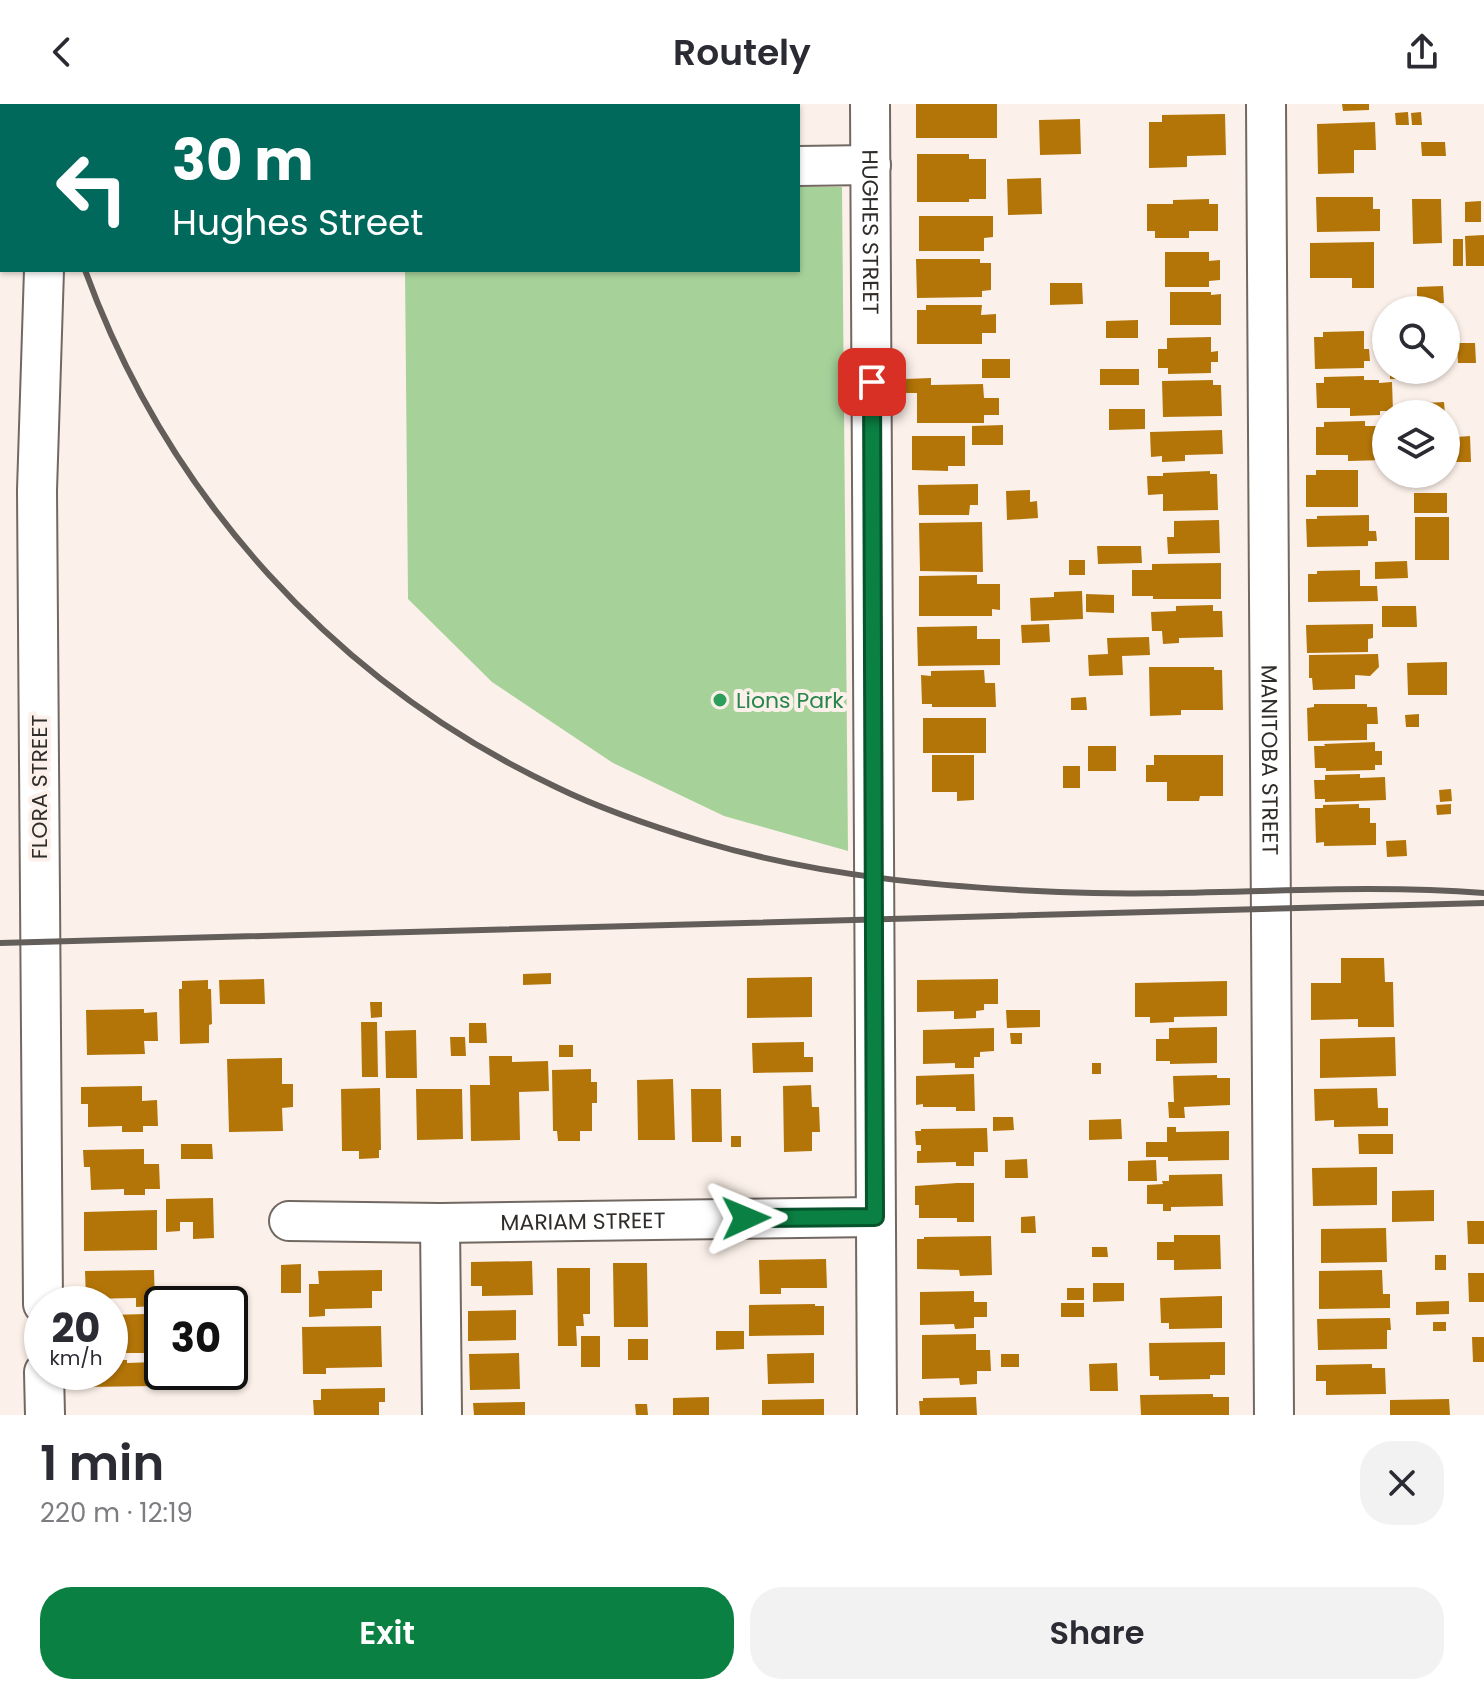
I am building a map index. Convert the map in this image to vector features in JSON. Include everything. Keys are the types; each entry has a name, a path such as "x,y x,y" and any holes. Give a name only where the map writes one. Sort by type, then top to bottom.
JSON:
{"street":[{"name":"HUGHES STREET","path":"870,104 877,1415"},
{"name":"MANITOBA STREET","path":"1266,104 1274,1415"},
{"path":"800,166 871,165"},
{"name":"FLORA STREET","path":"43,1286 37,490 44,272"},
{"name":"MARIAM STREET","path":"289,1221 440,1223 875,1217"},
{"path":"440,1223 442,1415"},
{"path":"44,1390 45,1415"}],"green space":[{"path":"800,187 842,187 848,851 724,816 613,763 492,682 408,599 405,272 800,272"}],"building":[{"path":"916,104 997,104 997,138 916,138"},
{"path":"1342,104 1369,104 1369,110 1343,111"},
{"path":"1408,112 1409,125 1396,125 1395,113"},
{"path":"1421,112 1422,125 1412,125 1411,113"},
{"path":"1225,114 1226,155 1187,156 1187,167 1149,168 1149,122 1162,122 1162,115"},
{"path":"1080,119 1081,154 1040,155 1039,120"},
{"path":"1375,122 1376,150 1354,150 1354,173 1318,174 1317,124"},
{"path":"1421,142 1445,142 1446,156 1422,156"},
{"path":"917,154 969,154 969,159 986,159 986,199 917,202"},
{"path":"1041,178 1042,214 1008,215 1007,179"},
{"path":"1316,197 1373,197 1373,209 1380,209 1380,231 1317,232"},
{"path":"1209,199 1209,204 1218,204 1218,231 1189,231 1189,238 1155,238 1155,231 1147,231 1147,204"},
{"path":"1412,199 1441,199 1442,243 1413,244"},
{"path":"1481,201 1481,222 1465,222 1465,202"},
{"path":"919,216 993,216 993,237 984,238 984,251 919,251"},
{"path":"1484,235 1484,266 1466,266 1465,236"},
{"path":"1453,239 1463,239 1463,266 1453,266"},
{"path":"1374,242 1374,288 1352,288 1352,278 1310,278 1310,243"},
{"path":"1165,252 1209,252 1209,261 1220,260 1220,280 1209,281 1209,287 1165,287"},
{"path":"916,259 980,259 980,263 991,263 991,290 982,291 982,297 917,298"},
{"path":"1050,283 1082,283 1083,304 1050,305"},
{"path":"1443,286 1444,296 1417,296 1417,287"},
{"path":"1170,292 1221,294 1221,325 1170,325"},
{"path":"926,305 982,305 981,315 996,314 996,333 982,333 982,344 917,344 917,310 926,310"},
{"path":"1138,320 1138,338 1106,338 1106,321"},
{"path":"1364,331 1364,349 1369,349 1370,361 1364,361 1364,368 1315,369 1314,337 1323,337 1323,332"},
{"path":"1211,337 1211,352 1218,351 1218,362 1211,362 1211,373 1168,374 1168,368 1158,368 1158,349 1167,349 1167,338"},
{"path":"1460,343 1475,343 1476,363 1460,363"},
{"path":"982,359 1010,359 1010,378 982,378"},
{"path":"1100,369 1139,369 1139,385 1100,385"},
{"path":"1364,376 1364,380 1372,380 1372,384 1392,384 1393,400 1372,400 1372,415 1350,416 1350,408 1317,408 1316,383 1324,383 1324,377"},
{"path":"931,378 931,385 983,384 984,398 999,398 999,415 984,415 984,423 917,423 917,393 905,393 905,379"},
{"path":"1213,380 1213,385 1221,385 1222,416 1163,417 1162,381"},
{"path":"1109,409 1145,409 1145,429 1109,430"},
{"path":"1365,421 1365,426 1372,426 1372,460 1348,461 1348,455 1316,455 1316,427 1324,427 1324,422"},
{"path":"1003,425 1003,445 972,445 972,426"},
{"path":"1222,430 1223,454 1185,455 1185,461 1162,462 1162,456 1151,457 1150,432"},
{"path":"912,436 965,436 965,466 948,466 948,471 912,470"},
{"path":"1470,436 1471,462 1460,462 1460,437"},
{"path":"1316,470 1358,470 1358,507 1306,507 1306,475 1316,475"},
{"path":"1210,471 1210,474 1217,474 1218,510 1163,511 1163,494 1148,495 1147,476"},
{"path":"978,484 978,505 970,505 969,515 919,515 918,485"},
{"path":"1030,490 1030,502 1037,501 1038,518 1007,520 1006,491"},
{"path":"1414,493 1447,493 1447,513 1414,513"},
{"path":"1369,515 1369,531 1376,531 1377,541 1368,541 1368,546 1307,547 1306,519"},
{"path":"1415,517 1449,517 1449,560 1415,560"},
{"path":"1219,520 1220,553 1168,554 1167,537 1174,537 1174,521"},
{"path":"982,522 983,572 920,571 919,523"},
{"path":"1097,546 1141,546 1142,563 1098,564"},
{"path":"1069,560 1085,560 1085,575 1069,575"},
{"path":"1407,561 1408,578 1375,579 1375,562"},
{"path":"1221,563 1221,599 1132,596 1132,570 1152,570 1152,564"},
{"path":"1360,570 1360,586 1377,586 1378,601 1308,602 1308,574"},
{"path":"977,575 977,584 1000,584 1000,610 992,609 992,616 919,616 919,576"},
{"path":"1082,591 1083,619 1031,621 1030,598 1054,597 1054,592"},
{"path":"1086,594 1114,595 1114,613 1086,612"},
{"path":"1213,605 1213,611 1222,611 1223,637 1179,638 1179,643 1163,644 1162,631 1152,631 1151,612 1176,611 1176,606"},
{"path":"1382,606 1416,606 1417,627 1382,627"},
{"path":"1049,624 1050,642 1022,643 1021,625"},
{"path":"1373,624 1373,638 1368,639 1368,652 1307,653 1306,625"},
{"path":"977,626 977,639 1000,639 1000,665 918,666 917,627"},
{"path":"1149,637 1150,655 1122,656 1123,675 1089,676 1088,655 1108,654 1107,638"},
{"path":"1378,654 1379,667 1370,676 1355,675 1355,689 1313,690 1312,678 1309,678 1309,655"},
{"path":"1447,662 1447,695 1408,695 1407,663"},
{"path":"1149,667 1214,667 1214,670 1222,670 1223,710 1181,710 1181,715 1150,716"},
{"path":"984,670 985,683 995,683 996,707 932,707 932,704 922,704 921,675 931,676 931,671"},
{"path":"1086,697 1087,710 1071,710 1071,698"},
{"path":"1314,704 1367,704 1367,707 1377,707 1378,724 1367,724 1367,740 1308,741 1307,708 1314,707"},
{"path":"1419,714 1419,727 1406,727 1405,715"},
{"path":"923,718 986,718 986,753 923,753"},
{"path":"1375,742 1375,751 1382,751 1382,765 1375,765 1375,770 1326,771 1326,768 1315,768 1314,746"},
{"path":"1088,746 1116,746 1116,771 1088,771"},
{"path":"932,755 974,755 974,800 957,801 957,792 932,792"},
{"path":"1154,755 1223,755 1223,796 1200,796 1199,801 1167,801 1167,782 1146,782 1146,765 1154,765"},
{"path":"1063,766 1080,766 1080,788 1063,788"},
{"path":"1360,774 1360,778 1385,777 1386,800 1325,802 1325,799 1315,799 1314,780 1325,780 1325,775"},
{"path":"1451,789 1452,801 1440,802 1439,790"},
{"path":"1359,804 1359,808 1370,808 1370,823 1376,823 1376,845 1324,846 1324,842 1316,843 1315,808"},
{"path":"1451,804 1451,814 1437,815 1436,805"},
{"path":"1406,840 1407,856 1387,857 1386,841"},
{"path":"1341,958 1384,958 1385,982 1393,982 1394,1027 1358,1027 1358,1019 1311,1020 1311,983 1341,983"},
{"path":"551,973 551,984 523,985 523,974"},
{"path":"812,977 812,1017 747,1018 747,978"},
{"path":"264,979 265,1004 220,1004 219,980"},
{"path":"998,979 998,1004 984,1004 984,1010 976,1011 976,1018 954,1019 954,1011 917,1012 917,980"},
{"path":"208,980 212,1024 209,1025 209,1043 180,1044 179,989 182,989 182,981"},
{"path":"1227,981 1227,1016 1174,1017 1174,1022 1150,1023 1150,1017 1135,1017 1135,983"},
{"path":"370,1002 382,1002 382,1017 371,1018"},
{"path":"144,1009 144,1013 157,1012 158,1041 144,1041 145,1054 87,1055 86,1010"},
{"path":"1006,1010 1040,1010 1040,1027 1007,1028"},
{"path":"361,1022 377,1022 378,1077 362,1077"},
{"path":"469,1023 486,1023 487,1043 469,1043"},
{"path":"1217,1027 1217,1063 1170,1064 1170,1061 1156,1061 1156,1039 1169,1039 1169,1028"},
{"path":"994,1028 994,1051 980,1052 980,1057 974,1057 974,1068 955,1068 955,1063 923,1064 923,1030"},
{"path":"416,1030 417,1078 386,1078 385,1031"},
{"path":"1010,1033 1022,1033 1022,1044 1011,1044"},
{"path":"450,1037 465,1037 466,1056 451,1056"},
{"path":"1395,1037 1396,1076 1320,1078 1320,1039"},
{"path":"804,1042 804,1057 813,1057 813,1072 753,1073 752,1043"},
{"path":"559,1045 573,1045 573,1057 559,1057"},
{"path":"489,1056 512,1056 512,1062 548,1061 549,1091 519,1092 520,1140 471,1141 470,1085 490,1085"},
{"path":"282,1058 282,1084 293,1084 293,1107 282,1108 283,1131 229,1132 227,1059"},
{"path":"1092,1063 1101,1063 1101,1074 1092,1074"},
{"path":"591,1069 591,1082 597,1082 597,1103 592,1103 592,1131 580,1131 580,1141 558,1141 557,1131 553,1131 552,1070"},
{"path":"974,1074 975,1111 916,1105 916,1076"},
{"path":"1217,1075 1217,1078 1230,1078 1230,1105 1184,1107 1185,1118 1169,1118 1168,1102 1174,1102 1173,1076"},
{"path":"673,1079 675,1140 638,1140 637,1080"},
{"path":"811,1085 812,1107 819,1107 820,1132 812,1132 812,1151 784,1152 783,1086"},
{"path":"142,1086 142,1101 157,1100 158,1126 143,1126 143,1132 122,1132 122,1126 88,1127 88,1104 81,1104 81,1087"},
{"path":"380,1088 379,1158 359,1159 359,1151 342,1151 341,1089"},
{"path":"1377,1088 1378,1108 1388,1108 1388,1126 1334,1127 1334,1120 1315,1121 1314,1089"},
{"path":"416,1089 462,1089 463,1139 417,1140"},
{"path":"691,1089 721,1089 722,1142 692,1142"},
{"path":"993,1117 1013,1117 1014,1130 993,1131"},
{"path":"1121,1119 1122,1139 1089,1140 1089,1120"},
{"path":"1167,1127 1176,1127 1176,1132 1229,1131 1229,1160 1168,1161 1168,1157 1146,1157 1146,1142 1167,1142"},
{"path":"987,1128 988,1152 974,1152 974,1166 956,1166 956,1162 917,1163 917,1151 921,1151 921,1145 916,1145 915,1131"},
{"path":"1358,1134 1393,1134 1393,1154 1359,1154"},
{"path":"731,1136 741,1136 741,1147 731,1147"},
{"path":"181,1144 212,1144 213,1159 181,1159"},
{"path":"144,1149 144,1164 159,1164 160,1189 145,1189 145,1195 124,1195 124,1189 91,1190 90,1167 84,1167 83,1150"},
{"path":"1027,1159 1028,1178 1005,1178 1005,1160"},
{"path":"1156,1160 1157,1181 1128,1181 1128,1161"},
{"path":"1377,1167 1377,1205 1313,1206 1312,1168"},
{"path":"1222,1174 1223,1206 1171,1207 1171,1211 1163,1211 1163,1204 1147,1204 1147,1185 1163,1184 1162,1181 1169,1181 1169,1175"},
{"path":"974,1183 974,1222 957,1222 957,1218 919,1218 915,1186"},
{"path":"1434,1190 1434,1221 1392,1222 1392,1191"},
{"path":"213,1198 214,1238 193,1239 193,1222 180,1222 180,1231 166,1232 166,1199"},
{"path":"157,1210 157,1250 84,1251 84,1212"},
{"path":"1035,1216 1036,1233 1021,1233 1021,1217"},
{"path":"1467,1221 1484,1221 1484,1244 1468,1244"},
{"path":"1386,1228 1387,1262 1321,1263 1321,1229"},
{"path":"1174,1235 1220,1235 1221,1269 1174,1270 1174,1260 1157,1260 1157,1242 1174,1242"},
{"path":"991,1236 992,1275 960,1276 959,1270 917,1269 917,1239"},
{"path":"1092,1247 1107,1247 1108,1257 1092,1257"},
{"path":"1435,1255 1446,1255 1446,1270 1435,1270"},
{"path":"826,1259 827,1288 781,1288 781,1294 760,1294 759,1260"},
{"path":"532,1261 533,1295 482,1296 482,1286 471,1286 471,1262"},
{"path":"613,1263 647,1263 648,1327 614,1327"},
{"path":"301,1264 301,1293 281,1293 281,1265"},
{"path":"557,1268 590,1268 590,1314 583,1314 584,1326 576,1326 577,1346 558,1346"},
{"path":"154,1270 154,1286 144,1286 144,1307 136,1307 136,1298 128,1298 128,1286 86,1286 85,1271"},
{"path":"382,1270 382,1291 372,1291 372,1308 325,1309 325,1316 309,1317 309,1284 319,1284 318,1271"},
{"path":"1382,1270 1383,1294 1390,1294 1390,1308 1319,1309 1319,1271"},
{"path":"1468,1273 1484,1273 1484,1302 1469,1302"},
{"path":"1093,1283 1124,1283 1124,1301 1093,1302"},
{"path":"1067,1288 1084,1288 1084,1300 1067,1300"},
{"path":"974,1291 974,1302 987,1302 987,1317 974,1317 974,1328 955,1329 954,1324 920,1325 920,1292"},
{"path":"1222,1296 1222,1328 1169,1329 1169,1323 1161,1323 1160,1298"},
{"path":"1449,1301 1449,1314 1416,1315 1416,1302"},
{"path":"1061,1303 1084,1303 1084,1317 1061,1317"},
{"path":"749,1305 824,1306 824,1335 749,1336"},
{"path":"516,1310 516,1340 468,1341 468,1311"},
{"path":"128,1314 144,1314 144,1353 128,1353"},
{"path":"1390,1318 1387,1349 1318,1350 1317,1319"},
{"path":"1433,1322 1446,1322 1446,1331 1433,1331"},
{"path":"381,1326 382,1367 326,1368 326,1374 303,1374 302,1327"},
{"path":"716,1331 744,1331 744,1349 716,1350"},
{"path":"976,1334 976,1350 990,1350 991,1371 977,1371 977,1384 960,1385 959,1378 922,1379 922,1335"},
{"path":"581,1336 600,1336 600,1367 581,1367"},
{"path":"1472,1337 1484,1337 1484,1362 1473,1362"},
{"path":"628,1339 648,1339 648,1360 628,1360"},
{"path":"1225,1342 1225,1375 1210,1375 1210,1379 1159,1380 1159,1376 1150,1376 1149,1343"},
{"path":"519,1353 520,1389 470,1390 469,1354"},
{"path":"814,1353 814,1383 768,1384 767,1354"},
{"path":"1001,1354 1019,1354 1019,1367 1001,1367"},
{"path":"144,1362 144,1386 128,1386 128,1363"},
{"path":"1117,1363 1118,1391 1090,1391 1089,1364"},
{"path":"1372,1364 1372,1368 1385,1368 1386,1394 1326,1395 1326,1381 1316,1381 1316,1365"},
{"path":"385,1388 385,1402 379,1402 379,1415 314,1415 313,1400 321,1400 321,1389"},
{"path":"1213,1394 1213,1397 1229,1397 1229,1415 1141,1415 1140,1395"},
{"path":"709,1397 709,1415 673,1415 673,1398"},
{"path":"976,1397 977,1415 920,1415 919,1401 923,1398"},
{"path":"824,1399 824,1415 762,1415 762,1400"},
{"path":"1449,1399 1450,1415 1390,1415 1390,1400"},
{"path":"525,1402 525,1415 474,1415 473,1403"},
{"path":"635,1404 647,1404 648,1415 636,1415"}],"railway":[{"path":"86,272 120,353 163,432 212,506 269,575 332,638 401,694 476,744 556,787 610,811 747,854 835,871 924,883 1112,893 1325,889 1484,893"},
{"path":"0,943 1484,903"}],"place":[{"name":"Lions Park","path":"720,700"}],"route":[{"path":"746,1218 875,1217 872,382"}]}
